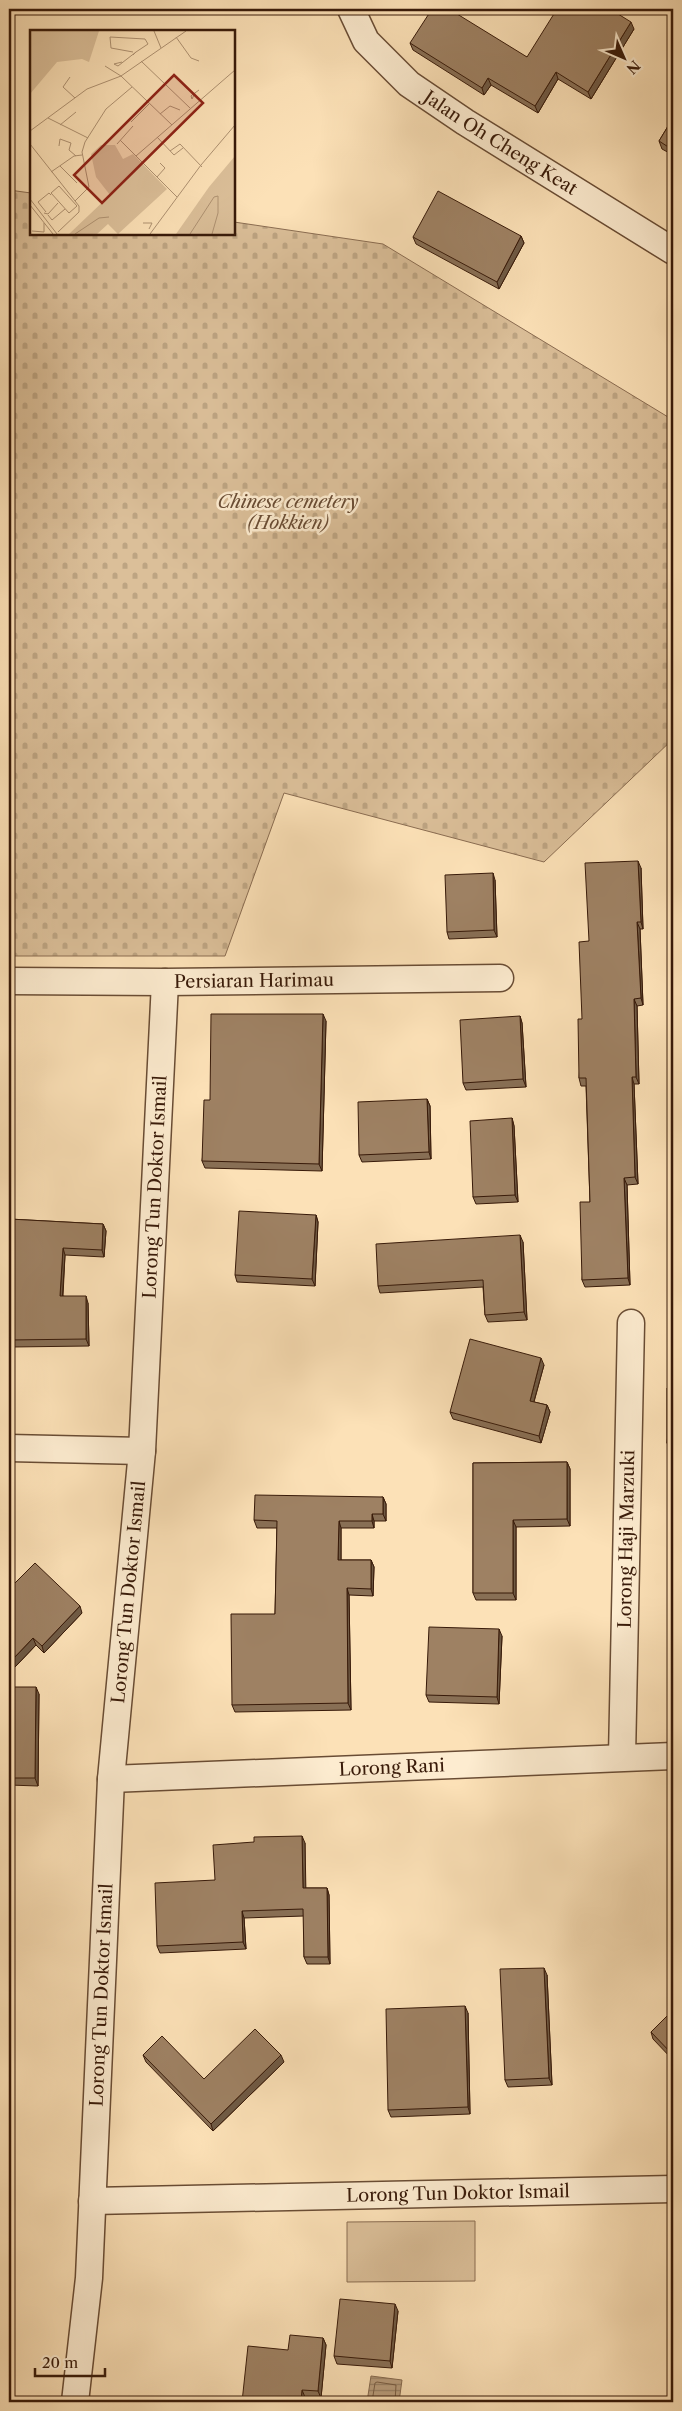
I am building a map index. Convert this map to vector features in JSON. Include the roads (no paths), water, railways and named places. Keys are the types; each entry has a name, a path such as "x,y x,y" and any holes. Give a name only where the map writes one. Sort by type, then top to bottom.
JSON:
{"street":[{"name":"Jalan Oh Cheng Keat","path":"351,9 366,41 409,84 465,122 673,251"},
{"name":"Persiaran Harimau","path":"9,981 165,982 500,978"},
{"name":"Lorong Tun Doktor Ismail","path":"75,2402 89,2278 111,1778 142,1451 165,982"},
{"name":"Lorong Haji Marzuki","path":"622,1758 631,1323"},
{"path":"9,1448 142,1451"},
{"name":"Lorong Rani","path":"111,1778 673,1756"},
{"name":"Lorong Tun Doktor Ismail","path":"92,2201 673,2189"}],"water":[{"path":"371,2376 402,2380 399,2402 367,2402"}],"park label":[{"name":"Chinese cemetery (Hokkien)","path":"288,512"}]}
